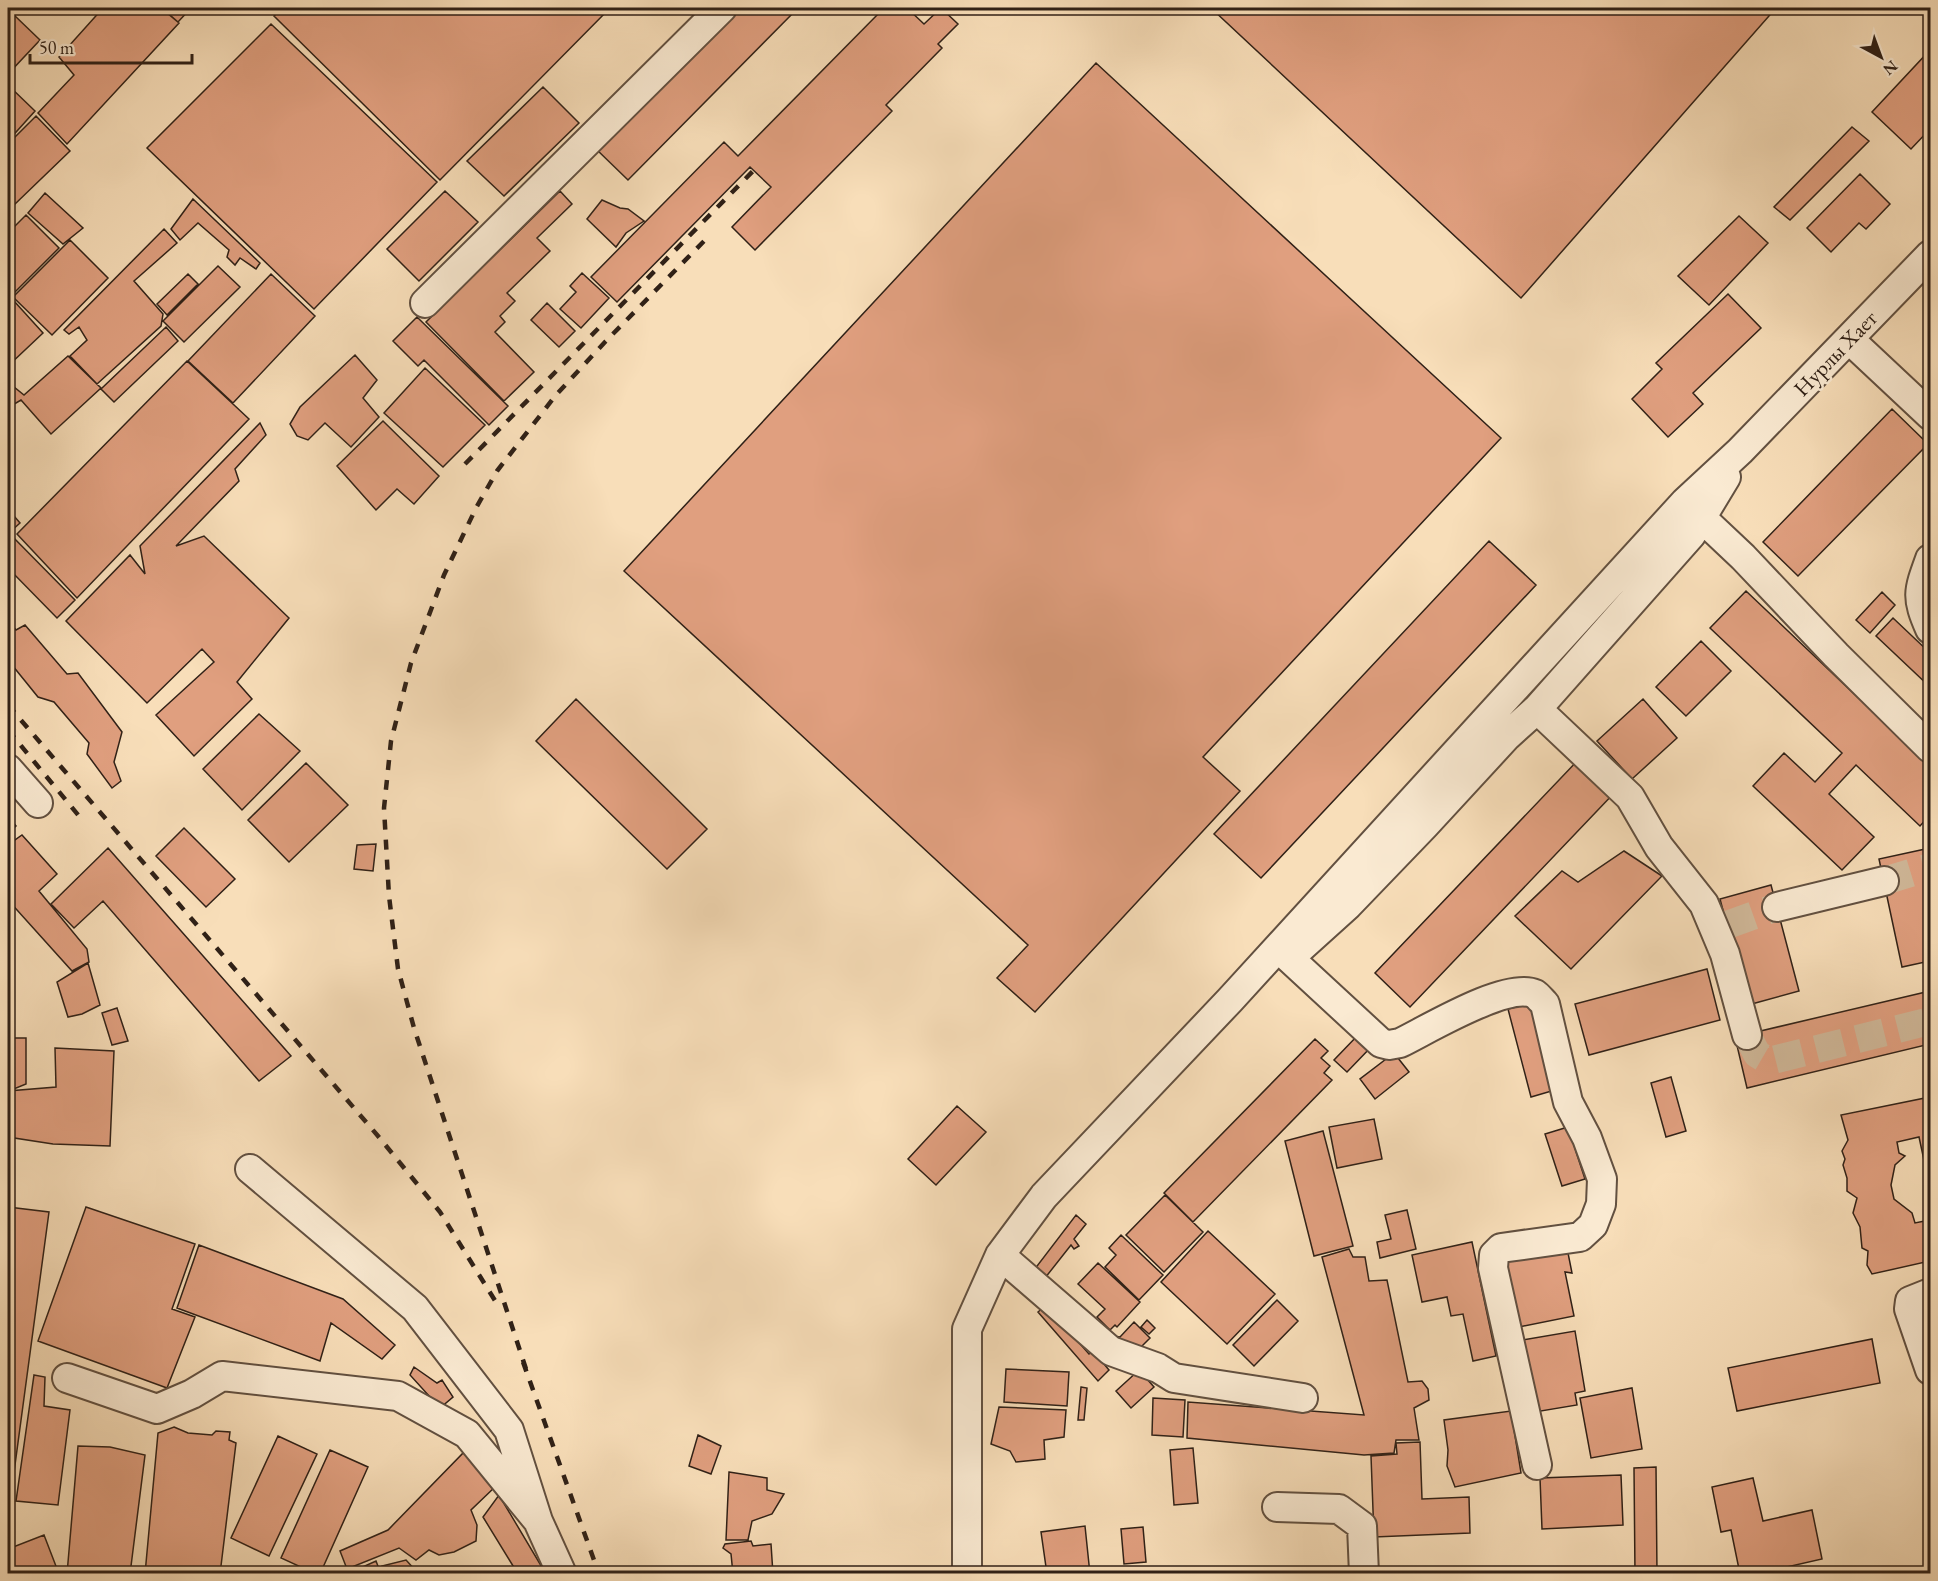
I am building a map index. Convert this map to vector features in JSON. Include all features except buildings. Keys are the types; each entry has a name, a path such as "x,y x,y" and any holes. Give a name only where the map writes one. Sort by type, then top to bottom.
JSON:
{"street":[{"path":"425,303 722,8"},
{"name":"Нурлы Хает","path":"1693,510 1740,451 1930,255"},
{"path":"1850,340 1930,416"},
{"path":"1230,1000 1290,958 1348,904 1507,736 1537,709 1691,535 1693,510"},
{"path":"1693,510 1743,557 1836,655 1930,748"},
{"path":"967,1574 967,1329 1000,1255 1044,1196 1693,510"},
{"path":"1930,559 1920,588 1921,609 1930,629"},
{"path":"1537,709 1630,797 1659,847 1721,926 1725,954 1747,1035"},
{"path":"8,769 38,803"},
{"path":"1777,907 1884,881"},
{"path":"1290,958 1381,1043 1389,1045 1400,1043 1490,998 1518,992 1535,994 1545,1004 1568,1102 1587,1138 1602,1179 1601,1204 1593,1225 1580,1236 1501,1248 1494,1255 1493,1268 1537,1465"},
{"path":"250,1169 416,1308 509,1430 538,1521 562,1574"},
{"path":"1000,1255 1111,1351 1158,1368 1174,1378 1303,1398"},
{"path":"1930,1293 1910,1301 1909,1309 1930,1370"},
{"path":"67,1377 157,1409 192,1394 222,1376 398,1396 467,1434 538,1521"},
{"path":"1277,1507 1339,1509 1362,1526 1364,1574"}],"tunnel":[{"path":"1884,881 1930,867"},
{"path":"1727,925 1777,907"},
{"path":"1747,1035 1757,1054 1769,1061 1930,1021"}],"railway":[{"path":"465,464 754,170"},
{"path":"526,1369 414,1028 398,969 389,896 384,808 391,741 411,663 444,575 476,508 497,471 556,395 708,237"},
{"path":"8,705 378,1136 440,1212 499,1307"},
{"path":"8,730 79,816"},
{"path":"523,1362 599,1574"}]}
